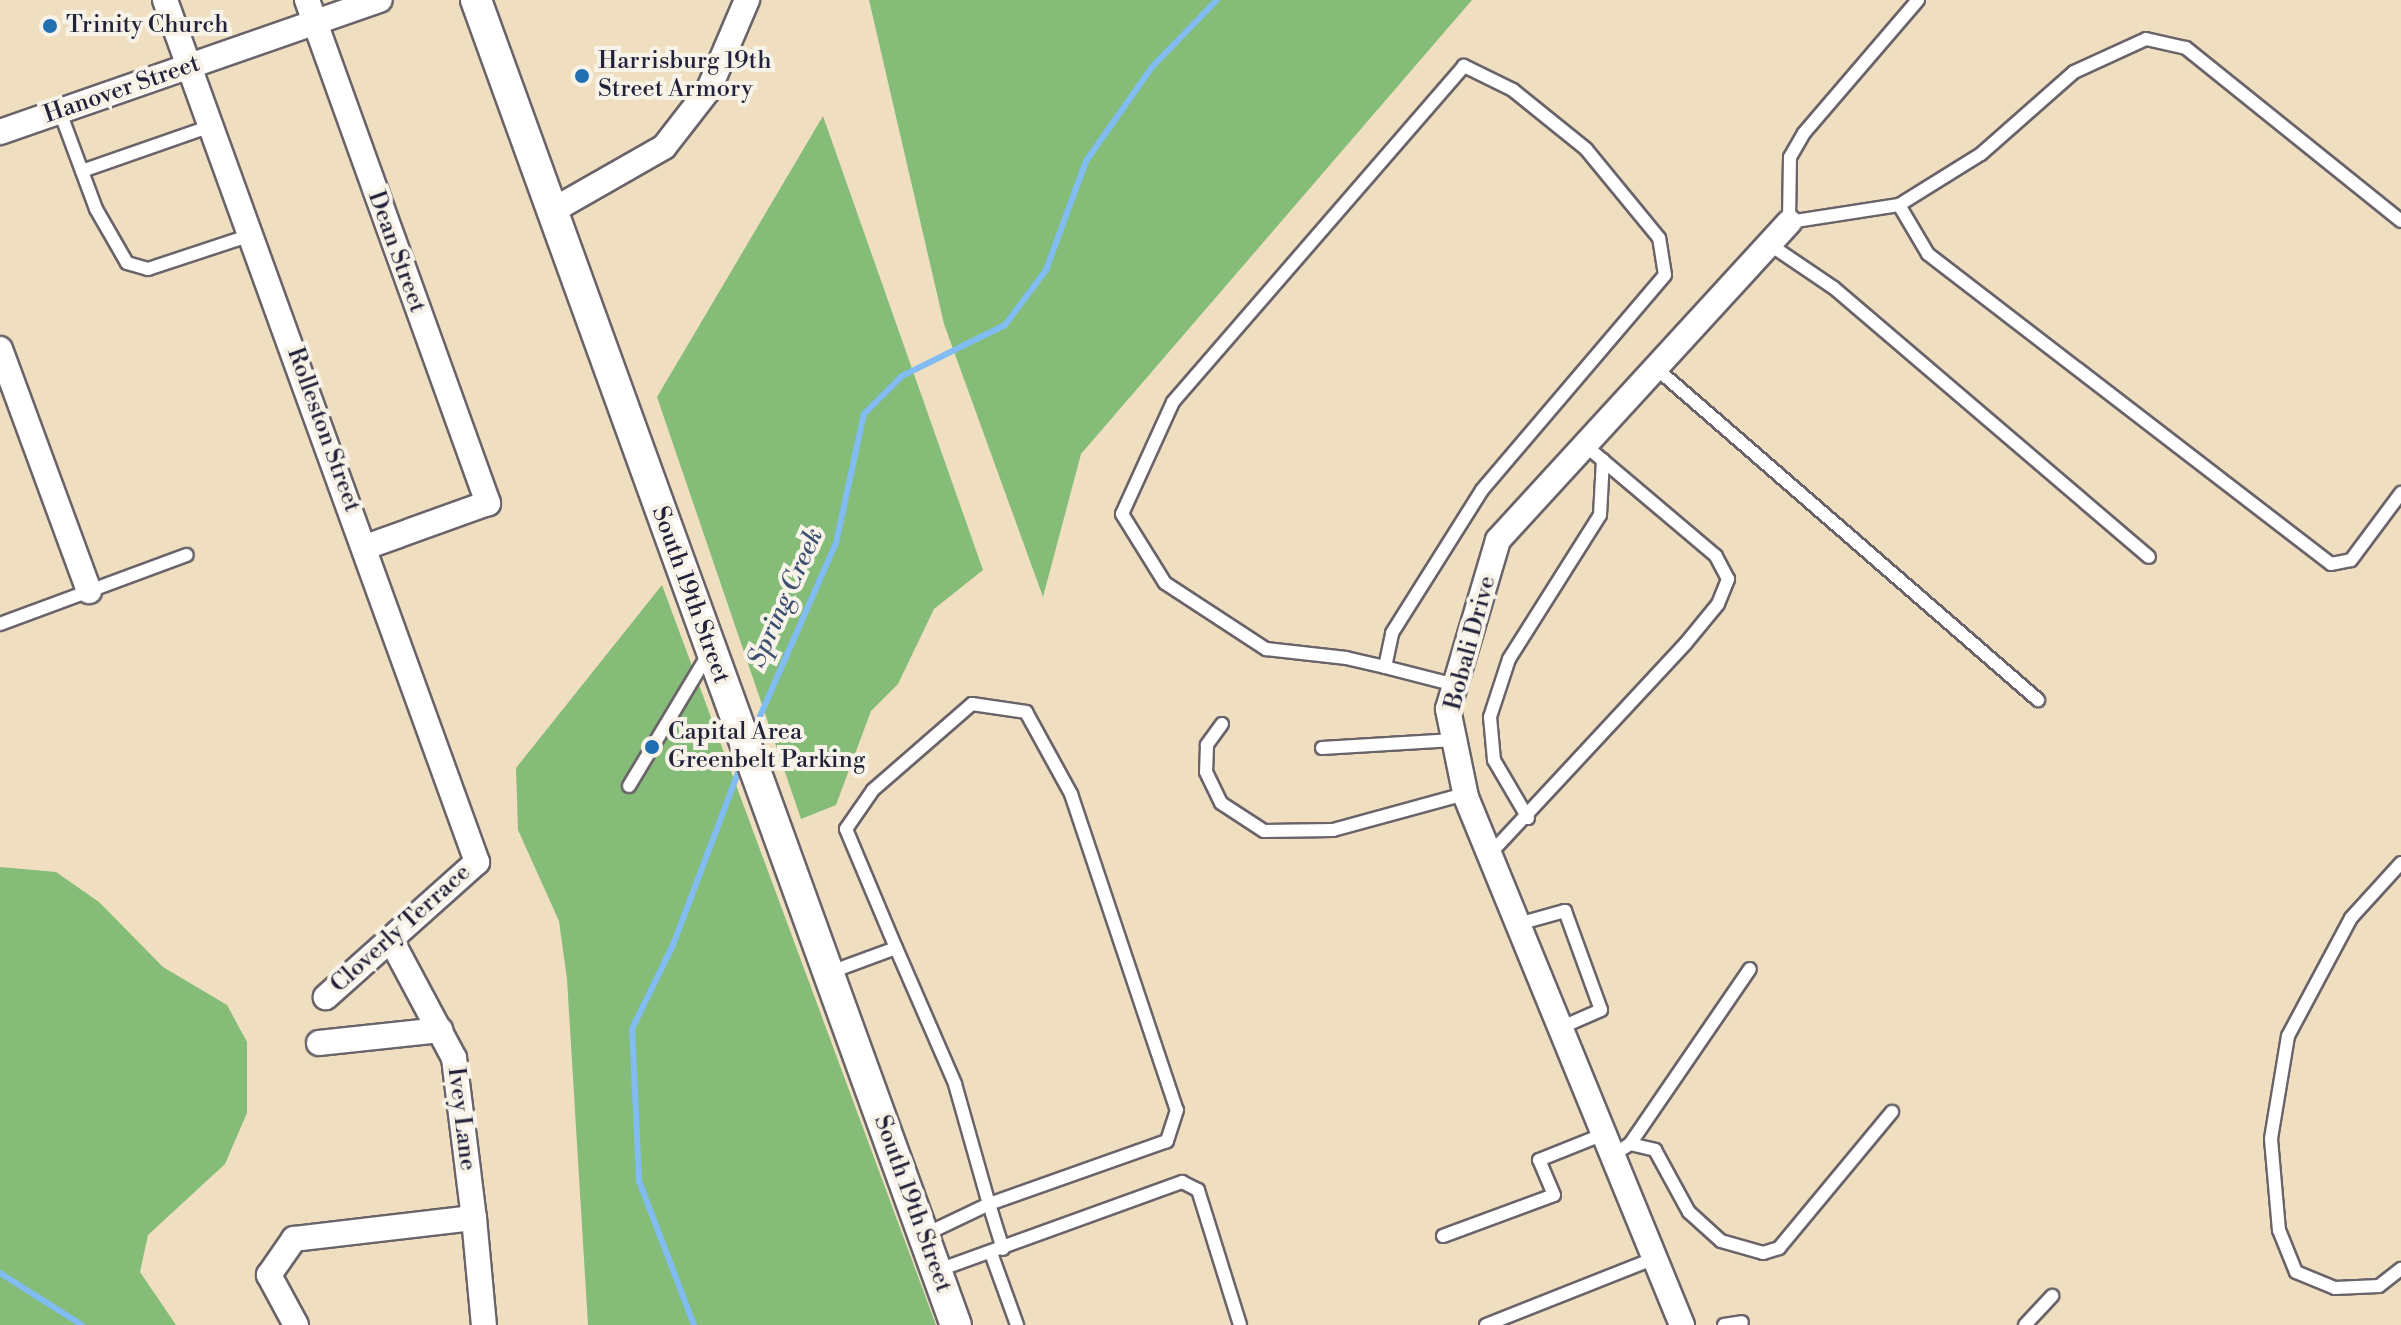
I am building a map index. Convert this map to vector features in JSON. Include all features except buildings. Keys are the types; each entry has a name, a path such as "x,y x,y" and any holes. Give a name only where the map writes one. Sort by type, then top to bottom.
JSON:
{"street":[{"name":"Rolleston Street","path":"165,0 366,547 477,862"},
{"name":"Hanover Street","path":"0,132 189,67 311,11 380,0"},
{"name":"South 19th Street","path":"476,0 550,212 956,1325"},
{"path":"550,212 664,147 709,89 747,0"},
{"name":"Dean Street","path":"311,11 488,503 366,547"},
{"name":"Bobali Drive","path":"1682,1325 1655,1258 1616,1144 1560,1028 1465,794 1448,709 1498,540 1595,454 1657,369 1789,222"},
{"path":"0,349 89,591"},
{"name":"Cloverly Terrace","path":"326,997 477,862"},
{"name":"Ivey Lane","path":"391,940 454,1058 484,1325"},
{"path":"319,1043 440,1030"},
{"path":"296,1325 269,1275 294,1239 474,1218"}],"lane":[{"path":"1918,0 1804,133 1790,157 1789,222 1899,205 1981,154 2074,72 2146,39 2186,48 2401,221"},
{"path":"1385,667 1392,633 1482,490 1665,275 1659,238 1586,149 1513,90 1464,66 1173,402 1122,514 1165,583 1266,649 1385,667 1455,685"},
{"path":"60,112 96,209 127,263 148,269 251,235"},
{"path":"82,171 211,126"},
{"path":"1899,205 1928,254 2331,564 2351,560 2401,493"},
{"path":"1769,244 1834,288 2149,557"},
{"path":"1657,369 2038,700"},
{"path":"1528,818 1494,760 1490,717 1509,659 1600,515 1595,454"},
{"path":"1489,855 1528,818 1710,614 1728,579 1716,556 1595,454"},
{"path":"0,624 187,555"},
{"path":"629,786 711,650"},
{"path":"923,1235 989,1204 1167,1141 1177,1110 1071,794 1026,712 972,704 873,790 846,829 955,1084 989,1204 997,1251 1017,1325"},
{"path":"1222,724 1207,745 1206,772 1221,803 1264,831 1333,830 1465,794"},
{"path":"1322,748 1454,740"},
{"path":"2401,863 2351,918 2288,1036 2271,1139 2279,1230 2296,1272 2335,1288 2379,1286 2401,1269"},
{"path":"1518,924 1565,911 1601,1010 1560,1028"},
{"path":"828,973 896,948"},
{"path":"1616,1144 1750,969"},
{"path":"1443,1236 1554,1195 1539,1160 1616,1144 1666,1161 1689,1212 1721,1241 1763,1253 1779,1248 1892,1112"},
{"path":"936,1271 1182,1182 1198,1190 1240,1325"},
{"path":"1486,1325 1655,1258"},
{"path":"2025,1325 2052,1296"},
{"path":"1724,1325 1742,1322"}],"green space":[{"path":"869,0 1472,0 1081,454 1043,597 944,324"},
{"path":"823,116 983,570 934,609 898,684 871,711 836,805 801,819 657,397"},
{"path":"662,585 936,1325 588,1325 567,979 559,921 518,830 516,768"},
{"path":"0,867 56,872 99,902 163,967 227,1005 247,1042 247,1113 225,1164 148,1235 140,1272 176,1325 0,1325"}],"waterway":[{"name":"Spring Creek","path":"753,732 836,543 864,414 902,376 1005,325 1046,270 1086,161 1152,67 1217,0"},
{"name":"Spring Creek","path":"694,1325 639,1181 632,1029 673,945 741,765"},
{"name":"Spring Creek","path":"0,1273 82,1325"}],"place":[{"name":"Trinity Church","path":"50,26"},
{"name":"Harrisburg 19th Street Armory","path":"582,76"},
{"name":"Capital Area Greenbelt Parking","path":"652,747"}]}
